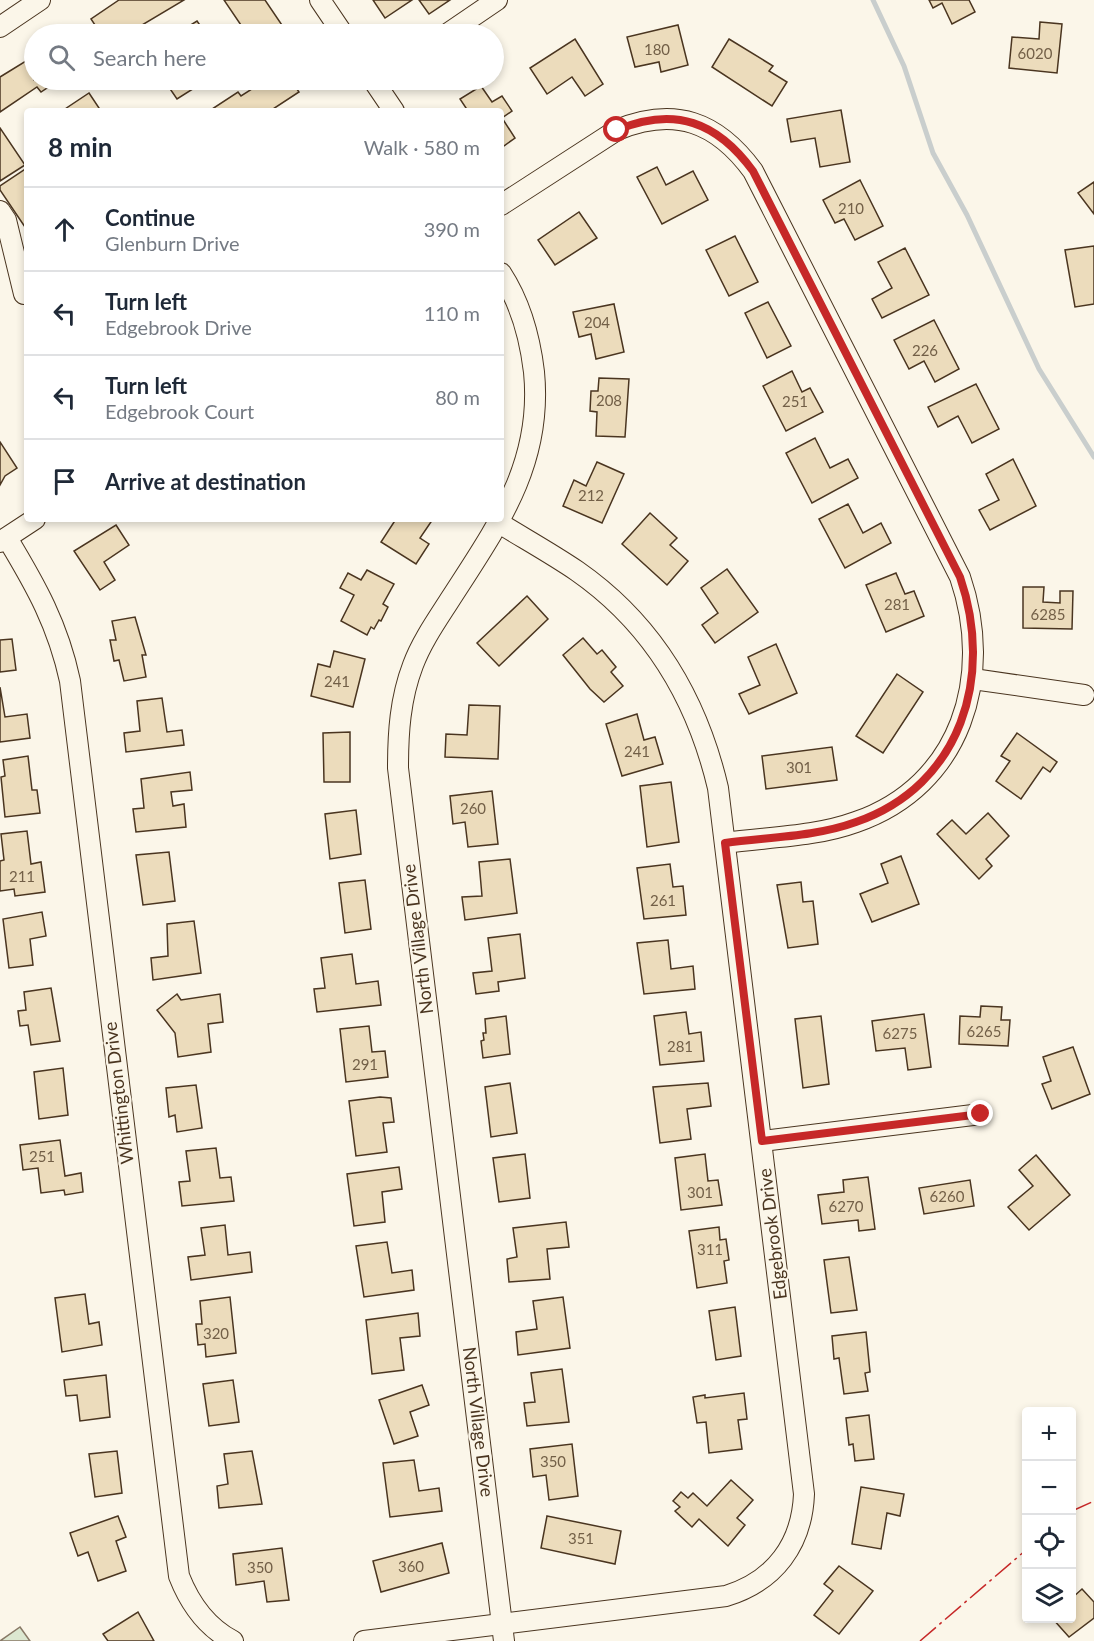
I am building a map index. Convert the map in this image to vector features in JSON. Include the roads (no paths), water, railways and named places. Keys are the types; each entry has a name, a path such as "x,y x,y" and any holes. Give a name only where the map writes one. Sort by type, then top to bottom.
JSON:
{"street":[{"path":"0,27 40,0"},
{"path":"320,0 336,24"},
{"path":"462,24 497,0"},
{"path":"382,90 392,108"},
{"path":"504,203 617,130 644,121 672,119 690,122 715,133 738,151 753,171 960,577 974,626 973,679 963,719 952,741 922,781 899,799 857,822 834,829 725,843"},
{"path":"0,212 6,220 24,294"},
{"name":"North Village Drive","path":"504,280 526,330 535,387 534,422 527,459 514,495 504,514"},
{"path":"3,540 30,522"},
{"name":"North Village Drive","path":"499,523 424,639 413,665 404,693 398,730 398,768 503,1632"},
{"name":"Edgebrook Drive","path":"499,523 577,571 612,598 644,630 685,692 710,755 718,788 725,843 804,1494 804,1512 797,1536 789,1552 759,1582 726,1596 503,1632"},
{"name":"Whittington Drive","path":"3,540 41,594 54,622 70,681 179,1576 195,1610 208,1624 233,1641"},
{"path":"973,679 1084,695"},
{"path":"762,1141 981,1114"},
{"path":"364,1641 503,1632"}],"waterway":[{"path":"873,0 904,66 933,153 967,215 1039,369 1094,457"}]}
